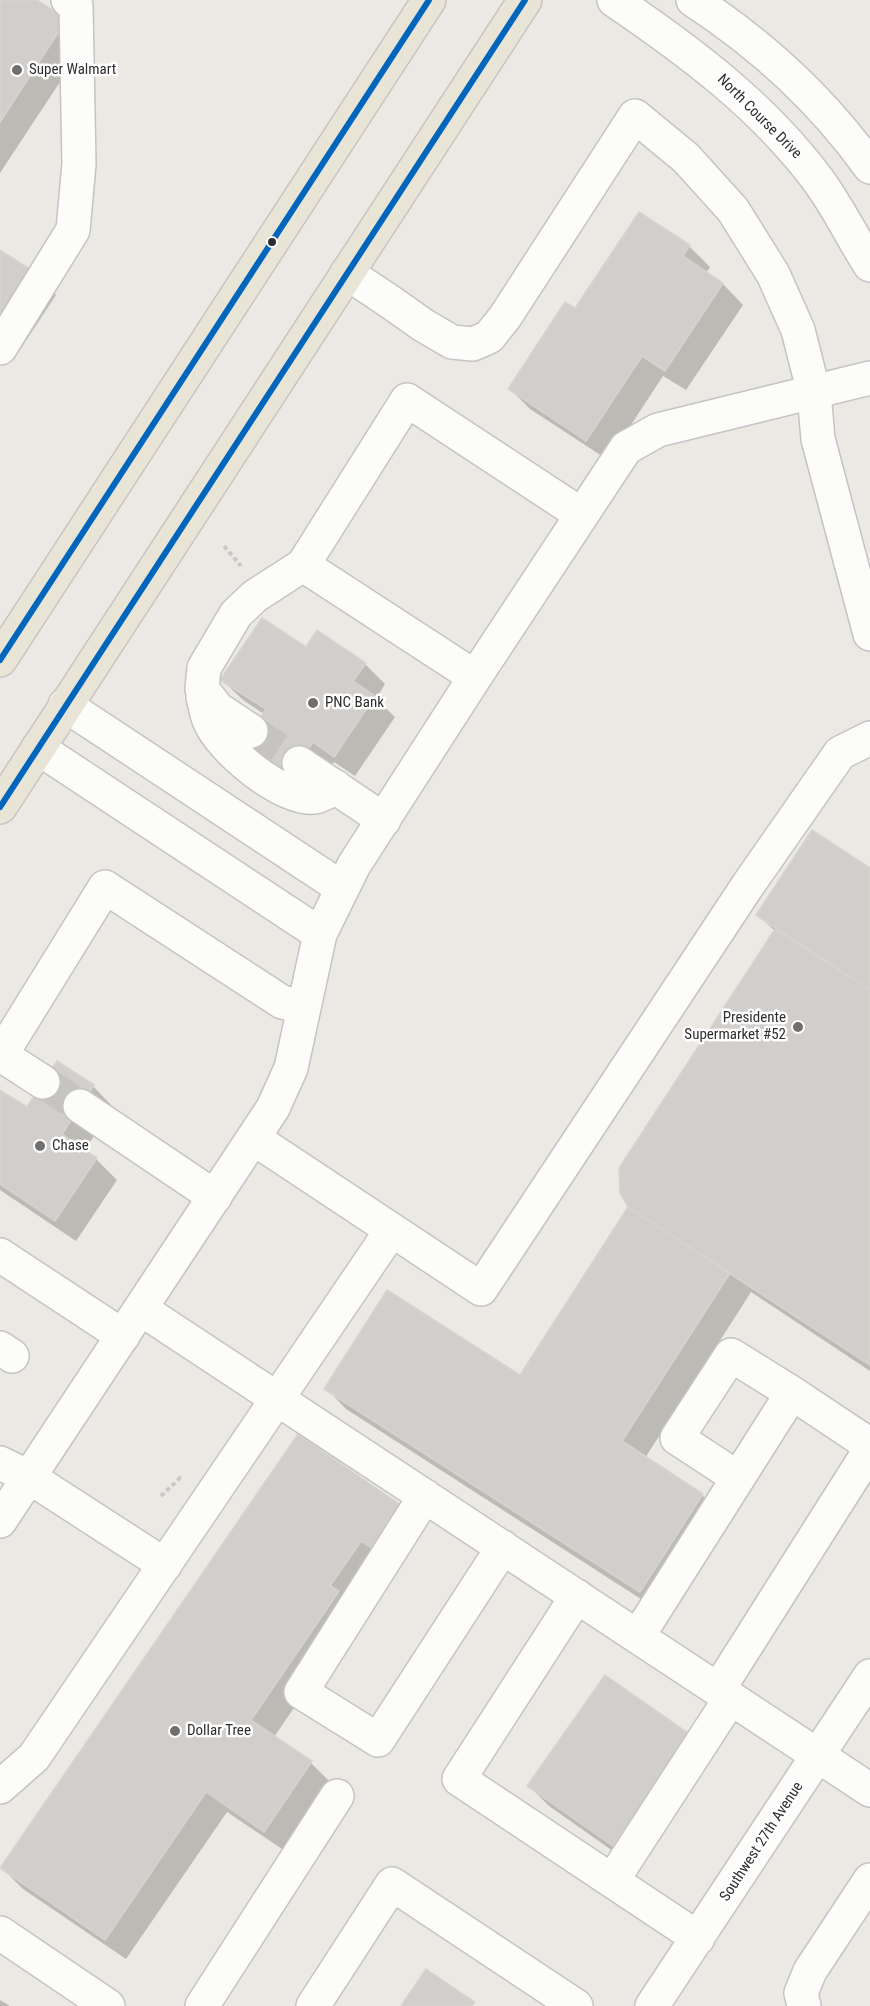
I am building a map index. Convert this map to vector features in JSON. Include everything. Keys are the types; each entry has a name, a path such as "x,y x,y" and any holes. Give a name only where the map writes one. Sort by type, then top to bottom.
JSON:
{"main road":[{"path":"0,660 429,0"},
{"path":"0,807 64,705 525,0"}],"street":[{"path":"0,348 73,230 79,164 76,6 68,0"},
{"name":"North Course Drive","path":"614,0 709,68 730,85 774,129 817,179 837,207 870,266"},
{"path":"693,0 728,24 785,70 811,96 860,132 870,167"},
{"path":"347,273 452,342 473,344 489,337 505,317 635,116 686,158 733,210 773,274 798,330 814,393 818,439 870,634"},
{"path":"0,1521 273,1108 291,1068 320,934 342,888 475,677 626,448 658,430 870,378"},
{"path":"336,787 316,797 295,796 241,762 221,740 209,720 202,689 204,668 236,614 278,579 303,565 407,400 582,515"},
{"path":"303,565 475,677"},
{"path":"202,689 218,709 251,731"},
{"path":"64,705 342,888"},
{"path":"253,1138 480,1288 748,885 840,753 870,738"},
{"path":"38,748 320,934"},
{"path":"299,763 384,820"},
{"path":"43,1082 1,1055 105,887 282,1002 304,1007"},
{"path":"80,1106 215,1197"},
{"path":"0,1787 34,1757 391,1231"},
{"path":"0,1255 123,1336"},
{"path":"141,1309 870,1791"},
{"path":"738,1478 676,1438 730,1355 870,1445"},
{"path":"638,1636 792,1393"},
{"path":"612,1881 870,1450"},
{"path":"0,1463 29,1477 165,1565"},
{"path":"425,1496 302,1692 378,1740 503,1547"},
{"path":"577,1596 459,1779 699,1938"},
{"name":"Southwest 27th Avenue","path":"652,2006 870,1676"},
{"path":"202,2006 337,1796"},
{"path":"804,2006 801,1993 810,1971 870,1880"},
{"path":"313,2006 392,1884 576,2006"},
{"path":"0,1933 108,2006"}],"path":[{"path":"224,546 244,569"}],"building":[{"name":"Super Walmart","path":"0,0 37,0 67,19 0,122"},
{"path":"639,212 690,245 683,256 723,283 665,371 642,356 586,441 508,389 565,302 575,308"},
{"path":"0,250 37,274 0,329"},
{"name":"PNC Bank","path":"262,618 306,647 317,630 366,663 353,681 375,696 334,757 313,742 290,776 242,745 266,709 220,680"},
{"path":"812,830 870,868 870,990 756,915"},
{"path":"775,929 870,990 870,1365 628,1207 620,1193 619,1168"},
{"name":"Chase","path":"57,1061 94,1085 62,1134 97,1158 55,1221 0,1184 0,1090 27,1107"},
{"path":"628,1207 730,1273 622,1441 703,1494 640,1592 324,1389 387,1290 520,1375"},
{"path":"298,1434 402,1506 373,1549 361,1541 330,1586 339,1591 251,1720 312,1761 264,1832 206,1792 105,1940 0,1868"},
{"path":"605,1675 691,1735 613,1846 527,1786"},
{"path":"426,1969 475,2002 472,2006 401,2006"}],"tunnel":[{"path":"251,731 299,763"},
{"path":"43,1082 80,1106"}],"transit line":[{"path":"0,660 429,0"},
{"path":"0,807 525,0"}],"place":[{"name":"Super Walmart","path":"17,70"},
{"name":"PNC Bank","path":"313,703"},
{"name":"Presidente Supermarket #52","path":"798,1027"},
{"name":"Chase","path":"40,1146"},
{"name":"Dollar Tree","path":"175,1731"}]}
